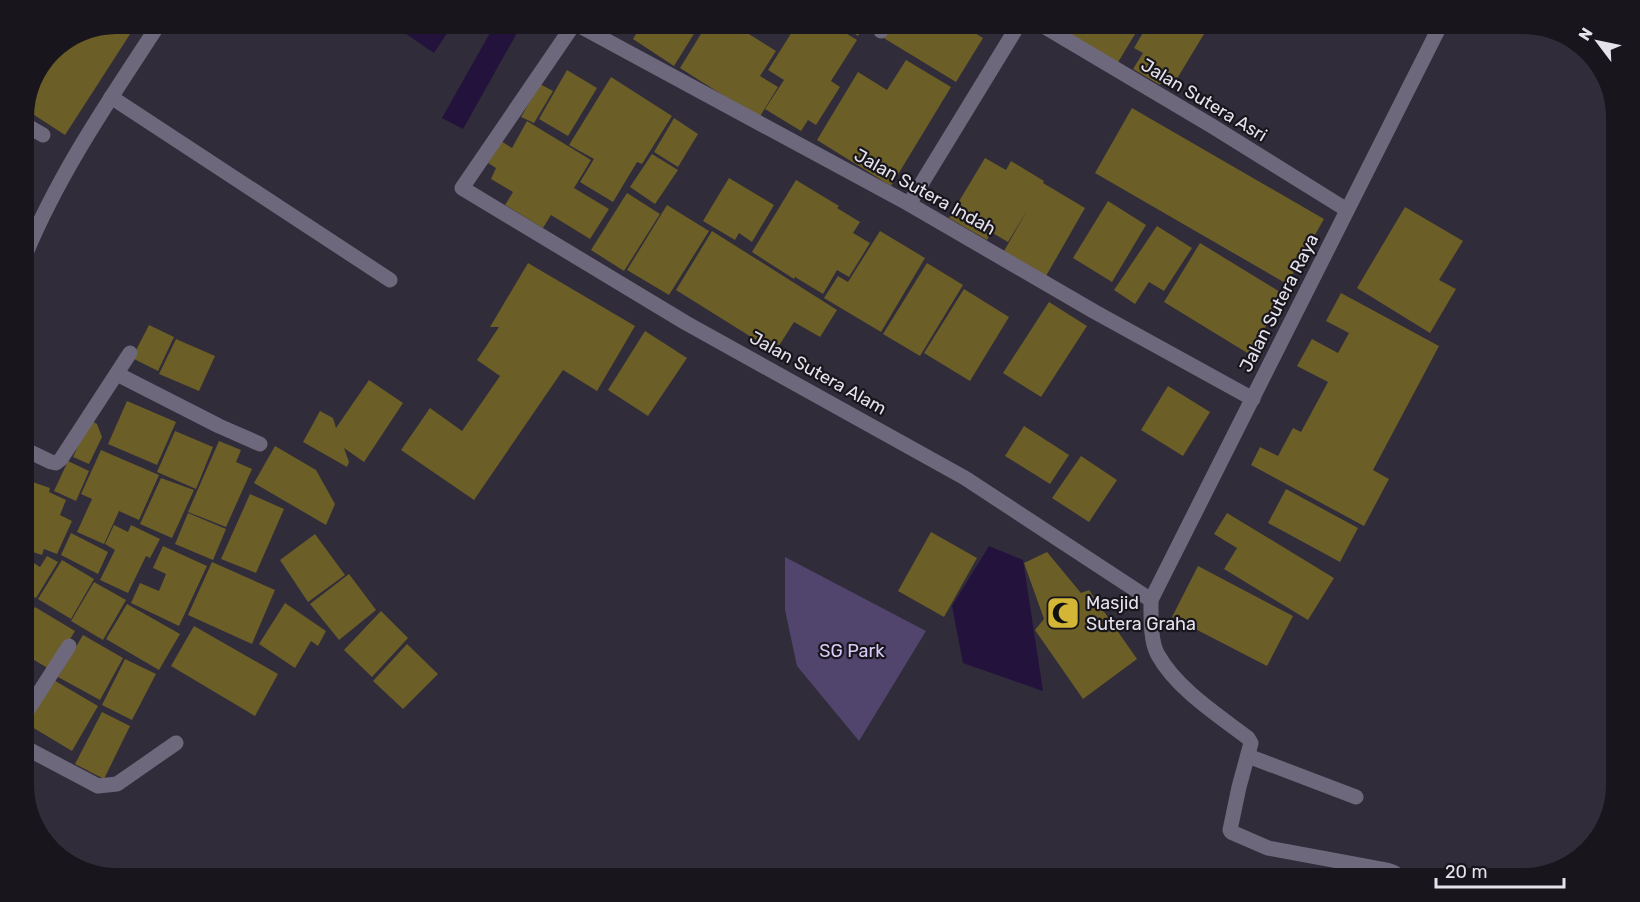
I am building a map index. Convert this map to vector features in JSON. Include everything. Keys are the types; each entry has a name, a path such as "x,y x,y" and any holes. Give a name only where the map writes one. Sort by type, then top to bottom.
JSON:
{"street":[{"path":"35,231 74,157 152,34"},
{"name":"Jalan Sutera Alam","path":"568,34 462,188 686,323 965,478 1151,600"},
{"name":"Jalan Sutera Indah","path":"594,34 909,204 1095,312 1253,399"},
{"path":"909,204 1013,34"},
{"name":"Jalan Sutera Asri","path":"1057,34 1212,126 1347,210"},
{"name":"Jalan Sutera Raya","path":"1151,600 1436,34"},
{"path":"111,97 390,280"},
{"path":"35,130 43,135"},
{"path":"35,454 51,462 61,459 130,353"},
{"path":"117,374 210,422 260,444"},
{"path":"1151,600 1152,628 1157,654 1176,679 1200,702 1248,738 1249,749 1236,798 1231,832 1268,848 1376,868"},
{"path":"35,699 69,646"},
{"path":"35,753 98,786 105,786 117,784 176,743"},
{"path":"1249,749 1356,797"}],"green space":[{"name":"SG Park","path":"785,557 926,631 859,741 797,666 785,610"}],"shaded area":[{"path":"406,34 446,34 434,53"},
{"path":"489,34 516,34 463,129 442,118"},
{"path":"989,546 1023,560 1043,691 963,663 952,606"}],"building":[{"path":"130,34 65,135 35,116 37,96 52,67 63,55 91,39"},
{"path":"636,34 694,34 674,66 633,39"},
{"path":"701,34 749,34 776,51 760,76 778,87 759,118 680,68"},
{"path":"791,34 847,34 857,40 831,81 840,87 816,125 808,120 801,131 765,109 784,80 768,70"},
{"path":"884,34 976,34 983,38 956,82 882,37"},
{"path":"1068,34 1135,34 1117,64"},
{"path":"1142,34 1204,34 1172,87 1162,80 1160,85 1133,69 1143,53 1134,48"},
{"path":"906,60 951,87 891,186 817,140 858,72 887,90"},
{"path":"567,70 597,88 568,136 539,119"},
{"path":"611,77 672,116 642,164 637,162 613,202 580,182 594,159 569,145"},
{"path":"540,84 553,91 534,123 521,117"},
{"path":"1132,108 1324,219 1287,284 1095,173"},
{"path":"674,118 698,134 678,167 654,152"},
{"path":"527,121 591,160 574,188 609,209 590,239 551,215 543,228 505,205 513,192 491,179 496,168 488,163 501,141 512,148"},
{"path":"652,154 678,170 655,204 630,187"},
{"path":"985,158 1006,170 1011,161 1085,208 1046,276 1004,251 1028,209 1008,242 991,232 987,240 949,218"},
{"path":"729,178 774,205 752,242 739,233 735,240 703,221"},
{"path":"796,180 839,206 837,208 860,222 853,233 870,243 849,277 837,270 823,294 795,277 794,279 752,252"},
{"path":"627,193 660,214 624,271 591,250"},
{"path":"1108,201 1146,225 1112,282 1073,258"},
{"path":"667,205 709,231 669,295 627,270"},
{"path":"1405,207 1463,241 1439,280 1456,289 1430,333 1357,288"},
{"path":"1157,226 1192,248 1164,291 1149,282 1135,304 1114,290"},
{"path":"712,231 837,310 820,337 794,322 775,352 676,290"},
{"path":"880,231 925,258 881,332 824,298 838,276 848,282"},
{"path":"1200,243 1285,295 1249,354 1164,302"},
{"path":"528,263 635,326 597,391 563,370 474,500 401,450 430,408 462,431 500,376 477,360 499,327 490,327"},
{"path":"927,263 963,285 920,356 883,334"},
{"path":"964,289 1009,317 970,381 924,353"},
{"path":"1341,293 1439,346 1373,470 1389,479 1364,526 1251,465 1260,447 1278,456 1293,428 1301,432 1328,382 1297,366 1312,339 1338,353 1349,333 1326,321"},
{"path":"1049,302 1087,326 1041,397 1003,373"},
{"path":"149,325 174,337 158,371 132,358"},
{"path":"645,331 687,358 648,416 608,390"},
{"path":"176,339 215,356 199,391 159,374"},
{"path":"369,380 403,403 364,462 344,448 349,462 347,467 303,442 320,411 333,418 336,428"},
{"path":"1168,386 1210,412 1183,456 1141,430"},
{"path":"127,401 176,422 157,465 108,444"},
{"path":"90,420 97,424 102,437 89,464 73,457"},
{"path":"1024,426 1069,455 1050,484 1005,456"},
{"path":"175,431 213,447 196,489 157,472"},
{"path":"219,441 241,450 236,462 252,469 226,527 188,512"},
{"path":"275,446 316,470 335,504 326,525 254,483"},
{"path":"101,450 159,475 139,520 119,511 104,544 77,532 92,499 81,494"},
{"path":"1081,456 1117,480 1089,522 1052,498"},
{"path":"68,461 89,471 76,501 54,491"},
{"path":"161,478 194,490 172,538 140,524"},
{"path":"35,483 50,488 49,492 66,500 60,515 72,521 57,554 44,549 42,555 35,553"},
{"path":"1286,489 1358,528 1340,562 1268,523"},
{"path":"250,494 284,509 256,573 221,559"},
{"path":"188,513 226,529 213,560 175,544"},
{"path":"1227,513 1334,578 1308,620 1224,569 1237,548 1214,534"},
{"path":"114,525 128,532 131,525 160,539 150,558 146,556 128,593 100,580 115,550 105,544"},
{"path":"931,532 977,558 944,617 898,591"},
{"path":"71,533 108,552 98,574 61,555"},
{"path":"315,534 345,575 308,602 280,560"},
{"path":"163,546 207,566 179,626 131,603 140,583 159,591 166,574 153,568"},
{"path":"1047,552 1081,593 1089,590 1137,659 1083,699 1035,630 1044,619 1024,563"},
{"path":"47,556 58,562 36,598 35,564 40,567"},
{"path":"62,560 94,579 71,619 38,599"},
{"path":"212,562 275,590 252,644 188,615"},
{"path":"1198,566 1293,616 1267,666 1172,617"},
{"path":"349,574 376,610 339,640 310,604"},
{"path":"94,582 126,600 103,640 71,621"},
{"path":"285,603 326,631 318,646 311,641 295,668 259,644"},
{"path":"127,604 180,634 159,670 106,639"},
{"path":"35,607 75,631 51,670 35,661"},
{"path":"381,611 408,638 372,677 344,650"},
{"path":"194,626 278,674 255,716 171,666"},
{"path":"83,635 123,658 100,700 58,677"},
{"path":"407,644 438,674 403,709 373,681"},
{"path":"125,659 156,674 132,720 102,705"},
{"path":"52,679 98,706 72,751 35,729 35,710"},
{"path":"102,712 130,726 104,779 75,764"}],"place":[{"name":"Masjid Sutera Graha","path":"1063,613"}]}
